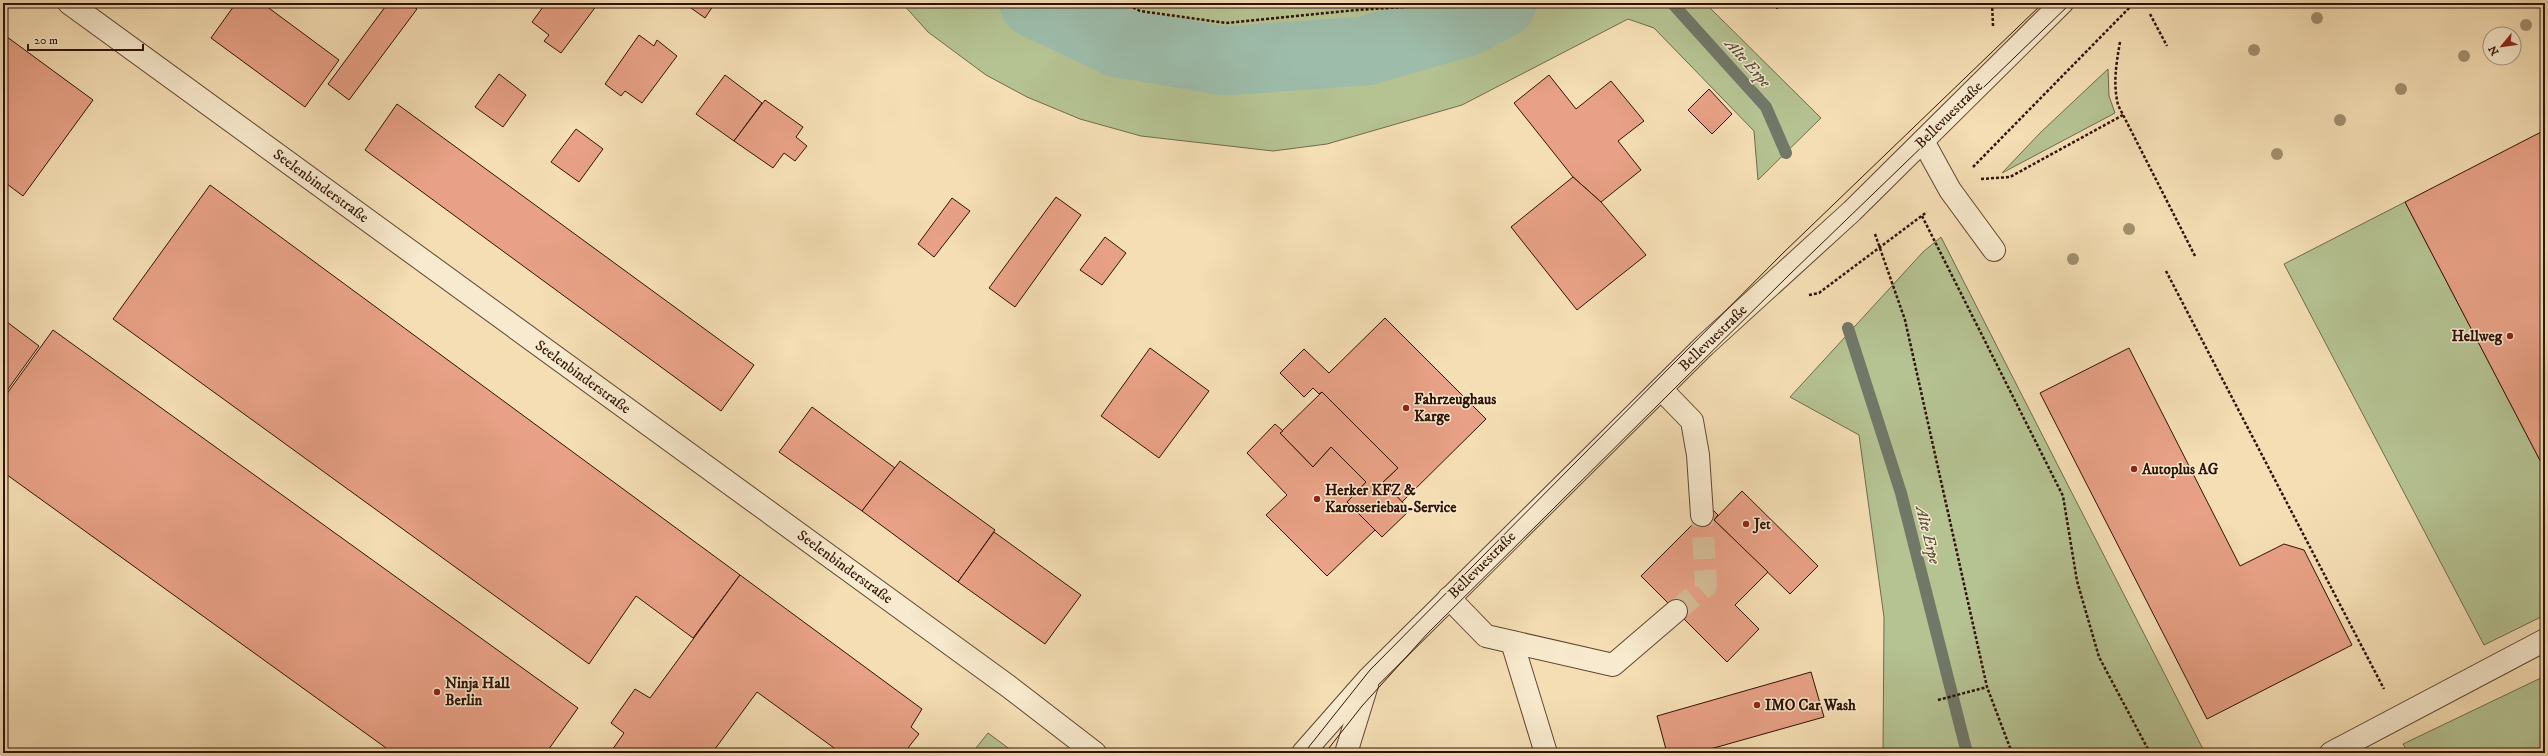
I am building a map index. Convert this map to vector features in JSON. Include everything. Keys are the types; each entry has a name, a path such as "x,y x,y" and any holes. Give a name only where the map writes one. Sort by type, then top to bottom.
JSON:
{"street":[{"name":"Seelenbinderstraße","path":"69,3 1008,686 1095,753"},
{"name":"Bellevuestraße","path":"1369,678 1705,345 1852,211 2062,3"},
{"path":"1923,141 1950,190 1994,250"},
{"path":"1661,389 1692,421 1698,455 1702,515"},
{"path":"1449,598 1486,636 1612,665 1676,611"},
{"path":"2331,753 2545,640"},
{"path":"1512,642 1546,753"},
{"path":"1303,753 1369,678"},
{"path":"1346,753 1369,678"}],"path":[{"path":"1124,3 1140,11 1226,23 1358,10 1465,3"},
{"path":"2126,10 2134,3"},
{"path":"2150,14 2167,46"},
{"path":"2120,42 2115,69 2114,89 2123,115 2195,256"},
{"path":"1976,180 2010,177 2123,115"},
{"path":"1922,216 2063,496 2076,581 2099,657 2150,753"},
{"path":"1884,259 1906,320 1987,687 2012,753"},
{"path":"2166,271 2398,717"},
{"path":"1938,700 1987,687"}],"green space":[{"path":"902,3 1705,3 1821,118 1758,180 1754,131 1654,28 1628,19 1462,105 1327,144 1273,151 1141,136 1080,119 1027,97 986,75 928,32"},
{"path":"2108,69 2109,96 2115,113 2002,173 2041,132"},
{"path":"2405,202 2545,470 2545,615 2484,645 2284,264"},
{"path":"1941,237 2205,753 1883,753 1884,617 1859,435 1790,397 1923,252"},
{"path":"2545,676 2545,753 2408,753 2403,744"},
{"path":"988,733 1015,753 972,753"}],"building":[{"path":"236,3 262,3 339,60 305,107 211,38"},
{"path":"388,3 408,3 417,9 349,100 328,84"},
{"path":"546,3 597,5 561,53 544,41 549,35 532,22"},
{"path":"684,3 715,3 705,18"},
{"path":"1771,3 1782,3 1777,9"},
{"path":"3,34 93,100 23,196 3,181"},
{"path":"639,35 654,46 657,40 677,56 642,103 625,91 621,96 605,84"},
{"path":"499,74 526,95 503,127 475,107"},
{"path":"725,75 762,103 734,141 696,114"},
{"path":"1549,75 1576,109 1611,81 1644,121 1618,141 1641,170 1601,202 1573,177 1514,103"},
{"path":"1709,89 1732,114 1712,134 1688,110"},
{"path":"765,100 803,127 796,137 807,146 795,161 784,153 773,168 734,141"},
{"path":"397,104 754,365 721,411 365,150"},
{"path":"576,129 603,149 579,182 551,162"},
{"name":"Hellweg","path":"2545,130 2545,470 2405,202"},
{"path":"1573,177 1601,202 1646,255 1577,310 1511,227"},
{"path":"210,185 740,575 693,638 636,596 589,664 113,319"},
{"path":"1056,197 1081,215 1015,307 989,288"},
{"path":"952,198 970,211 934,257 918,244"},
{"path":"1105,237 1126,253 1102,285 1080,270"},
{"name":"Fahrzeughaus Karge","path":"1385,318 1486,419 1402,502 1383,482 1398,468 1322,392 1319,394 1313,388 1304,397 1280,373 1304,349 1329,373"},
{"path":"3,319 39,346 3,396"},
{"path":"53,330 578,708 546,753 393,753 3,472 3,399"},
{"path":"1150,348 1209,391 1159,458 1101,416"},
{"name":"Autoplus AG","path":"2129,348 2240,566 2284,544 2304,550 2352,645 2207,719 2040,393"},
{"path":"1322,392 1398,468 1383,482 1410,510 1382,537 1347,502 1366,482 1331,447 1313,467 1280,433"},
{"path":"812,407 895,468 862,511 779,452"},
{"name":"Herker KFZ & Karosseriebau-Service","path":"1275,424 1283,431 1280,433 1313,467 1331,447 1366,482 1347,502 1375,530 1327,576 1266,515 1287,495 1247,453"},
{"path":"900,461 995,530 958,582 862,511"},
{"path":"1742,491 1818,566 1790,594 1714,520"},
{"path":"1710,507 1718,515 1714,520 1768,572 1735,605 1759,629 1727,662 1641,576"},
{"path":"994,532 1081,595 1045,644 958,582"},
{"path":"740,575 922,709 911,727 919,734 904,753 841,753 757,692 712,753 610,753 624,733 611,723 635,689 650,698"},
{"name":"IMO Car Wash","path":"1811,672 1824,717 1696,753 1667,753 1657,716"}],"waterway":[{"path":"1034,3 1119,43 1224,61 1365,51 1469,21 1502,3"},
{"name":"Alte Erpe","path":"1672,3 1766,107 1786,153"},
{"name":"Alte Erpe","path":"1848,328 1901,493 1967,753"}],"tunnel":[{"path":"1676,611 1706,586 1702,515"}],"tram line":[{"path":"1304,753 1370,670 1782,254 2043,3"},
{"path":"1325,753 1362,706 1427,634 1789,275 2071,3"}],"place":[{"name":"Hellweg","path":"2510,336"},
{"name":"Fahrzeughaus Karge","path":"1406,408"},
{"name":"Autoplus AG","path":"2134,469"},
{"name":"Herker KFZ & Karosseriebau-Service","path":"1317,499"},
{"name":"Jet","path":"1746,524"},
{"name":"Ninja Hall Berlin","path":"437,692"},
{"name":"IMO Car Wash","path":"1757,705"}]}
